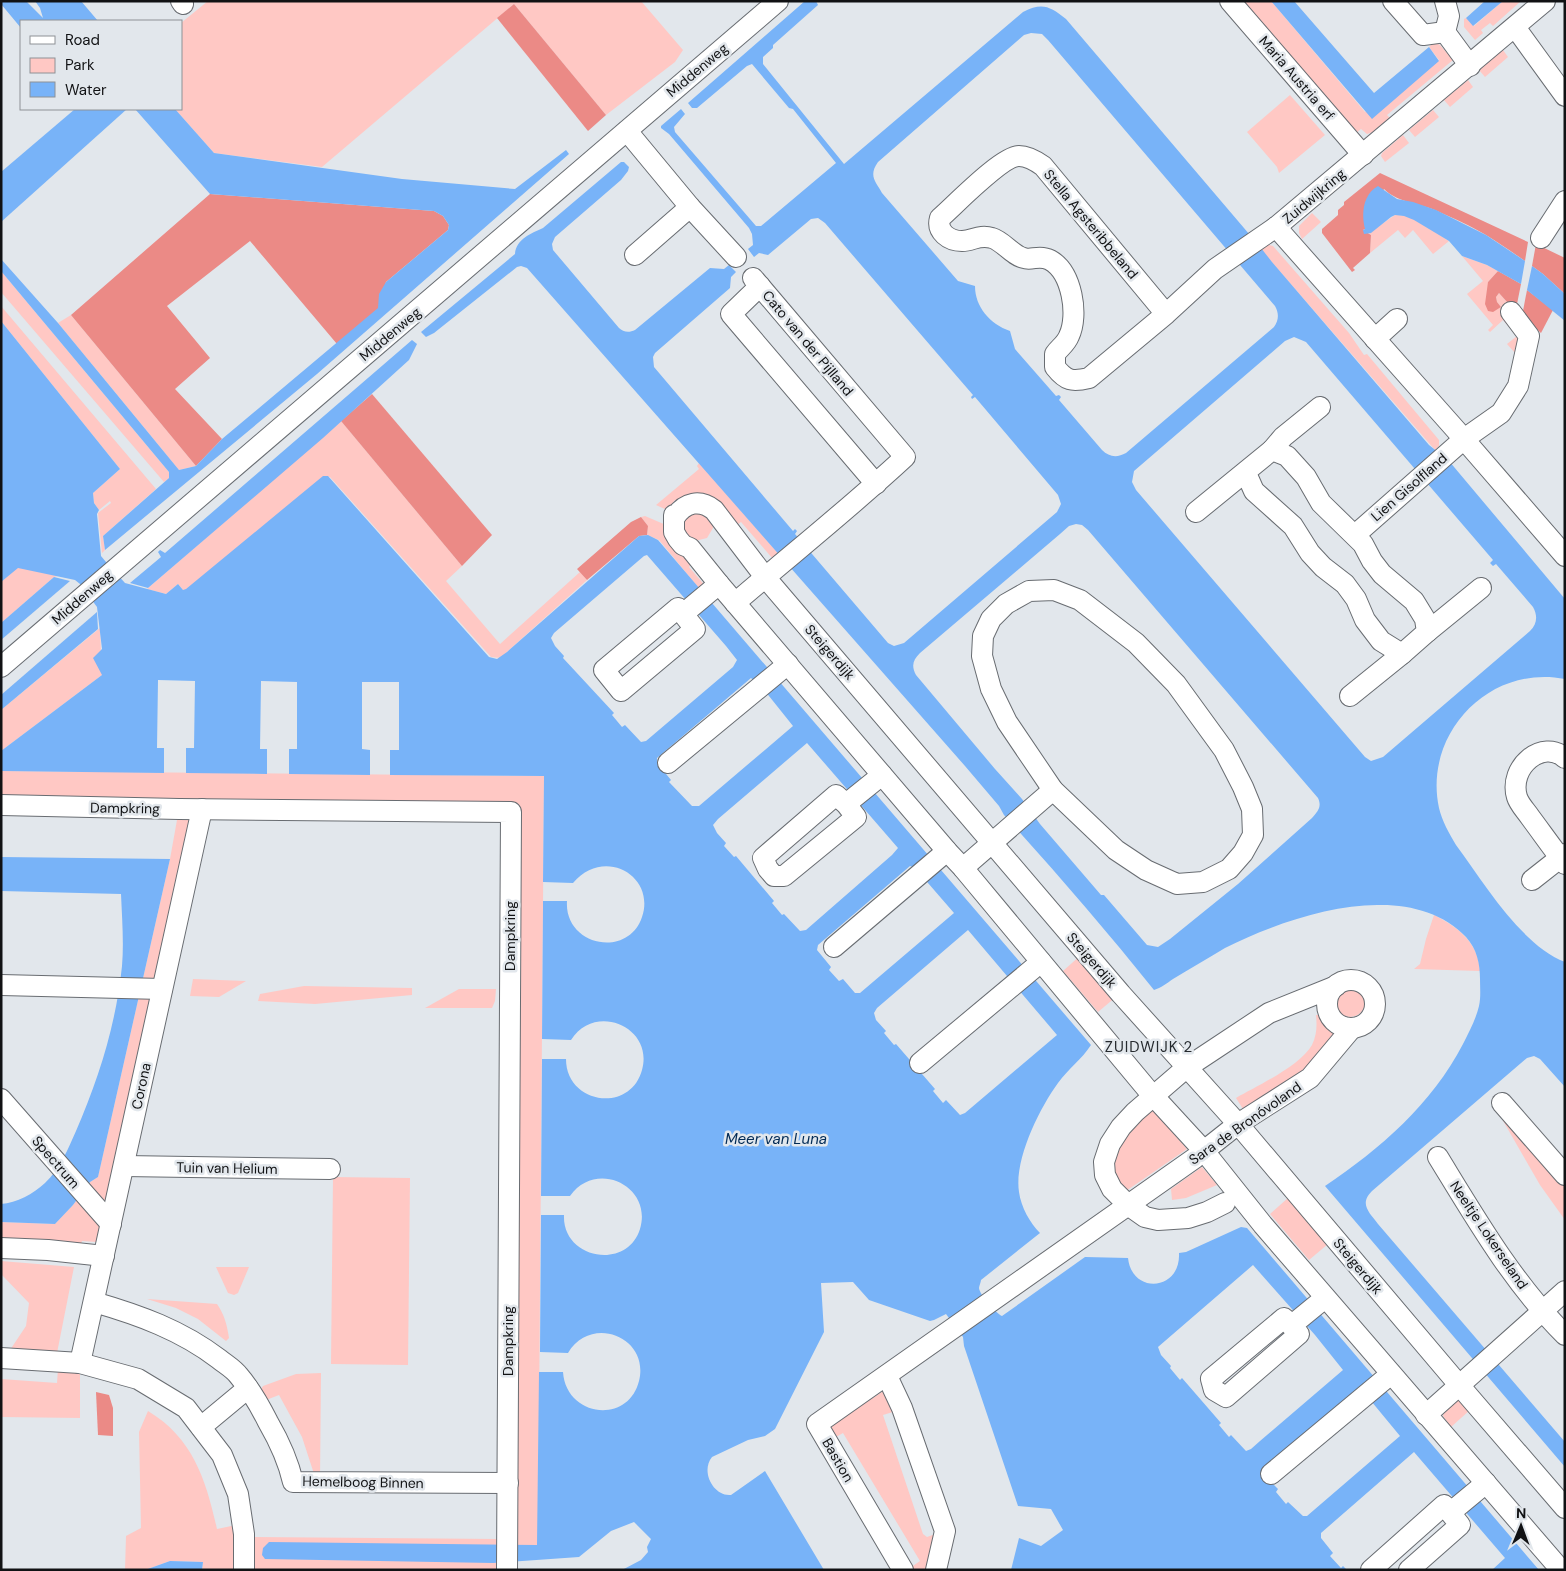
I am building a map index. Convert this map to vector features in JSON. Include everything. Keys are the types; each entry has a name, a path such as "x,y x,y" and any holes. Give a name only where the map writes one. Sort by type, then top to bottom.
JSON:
{"street":[{"name":"Middenweg","path":"1,667 778,1"},
{"name":"Maria Austria erf","path":"1230,1 1363,155"},
{"path":"1393,1 1423,35 1445,32"},
{"path":"1445,1 1448,16 1445,32 1470,66"},
{"name":"Zuidwijkring","path":"1545,1 1470,66 1276,227 1565,556"},
{"path":"1515,27 1565,96"},
{"path":"627,131 690,207 736,257"},
{"name":"Stella Agsteribbeland","path":"1166,314 1043,166 1035,160 1018,156 1005,161 940,218 938,224 940,230 951,238 962,241 978,237 994,238 1024,259 1043,258 1052,261 1059,268 1068,284 1074,311 1069,336 1055,354 1055,367 1067,379 1078,381 1089,378 1166,314 1215,269 1276,227"},
{"path":"1541,238 1565,201"},
{"path":"635,255 690,207"},
{"name":"Cato van der Pijlland","path":"735,603 876,484 905,457 757,282 730,314 876,484"},
{"path":"1464,439 1500,413 1518,386 1529,336 1511,312"},
{"path":"1375,338 1397,319"},
{"path":"1196,512 1246,473 1272,450 1283,437 1320,407"},
{"name":"Lien Gisolfland","path":"1355,535 1464,439"},
{"path":"1272,450 1287,456 1306,477 1320,503 1363,544 1382,574 1414,601 1424,619 1427,632"},
{"path":"1246,473 1254,491 1293,526 1310,553 1323,567 1345,584 1356,599 1365,620 1381,640 1402,654"},
{"name":"Steigerdijk","path":"1553,1567 1486,1484 1263,1225 1204,1151 1154,1097 963,868 718,584 690,548 683,545 674,532 674,515 675,517 686,505 701,503 714,510 772,570 992,842 1186,1068 1466,1379 1565,1508"},
{"path":"683,614 718,584"},
{"path":"1350,696 1481,588"},
{"path":"1029,590 1054,590 1080,600 1136,643 1176,684 1224,750 1243,787 1252,809 1252,834 1243,853 1228,869 1203,882 1177,884 1146,870 1116,850 1053,790 1007,722 991,689 982,656 983,636 991,619 1006,604 1029,590"},
{"path":"668,763 788,664"},
{"path":"1532,880 1563,858 1518,799 1515,784 1517,772 1523,764 1534,756 1546,752 1560,754 1565,758"},
{"path":"846,804 882,775"},
{"path":"963,868 1053,790"},
{"name":"Dampkring","path":"1,805 511,812 507,1570"},
{"name":"Corona","path":"80,1363 202,809"},
{"path":"834,947 947,851"},
{"path":"920,1064 1041,962"},
{"name":"Sara de Bronóvoland","path":"946,1334 989,1302 1128,1205 1204,1151 1238,1124 1310,1078 1352,1028 1365,1023 1374,1011 1373,997 1370,990 1358,981 1342,982 1269,1013 1186,1068 1121,1127 1110,1144 1104,1162 1105,1175 1112,1189 1128,1205 1145,1217 1158,1220 1173,1220 1207,1212 1225,1203"},
{"path":"1,985 141,990 162,989"},
{"path":"1336,986 1328,998 1328,1012 1337,1024 1352,1028"},
{"name":"Spectrum","path":"1,1099 111,1224"},
{"path":"1502,1103 1565,1175"},
{"name":"Neeltje Lokerseland","path":"1438,1157 1487,1237 1542,1312 1565,1335"},
{"name":"Tuin van Helium","path":"124,1166 330,1169"},
{"path":"1,1248 48,1250 104,1256"},
{"path":"1426,1415 1565,1291"},
{"path":"1292,1325 1325,1298"},
{"name":"Hemelboog Binnen","path":"94,1302 172,1329 205,1349 238,1374 273,1430 285,1456 293,1482 508,1484"},
{"name":"Bastion","path":"902,1570 817,1424 946,1334"},
{"path":"1,1358 80,1363 138,1379 186,1408 222,1455 238,1494 244,1534 244,1570"},
{"path":"1271,1474 1391,1374"},
{"path":"887,1376 902,1408 945,1531 936,1570"},
{"path":"201,1427 248,1388"},
{"path":"1451,1512 1486,1484"},
{"path":"1371,1570 1444,1505 1460,1526 1409,1570"}],"green space":[{"path":"208,1 641,1 683,50 675,62 606,115 514,4 322,167 214,153 176,110 182,110 182,22"},
{"path":"1241,1 1271,1 1365,112 1439,60 1429,47 1434,42 1440,45 1453,60 1387,115 1390,118 1373,132 1367,134 1361,129 1355,134"},
{"path":"1503,1 1521,1 1493,26 1490,23 1481,30 1483,33 1475,40 1464,27 1464,19 1466,18 1474,26"},
{"path":"1503,50 1508,57 1485,77 1479,70"},
{"path":"1468,80 1473,87 1450,107 1444,100"},
{"path":"1290,95 1325,135 1279,173 1277,167 1247,132"},
{"path":"1433,110 1439,117 1415,137 1409,130"},
{"path":"1403,135 1409,143 1385,162 1381,156 1382,153"},
{"path":"1312,213 1321,222 1302,239 1299,233 1299,226"},
{"path":"1395,215 1402,215 1416,220 1449,241 1433,254 1413,230 1405,238 1398,230 1370,253 1371,235 1369,233"},
{"path":"1266,244 1273,246 1349,333 1364,355 1367,354 1439,440 1439,446 1435,450 1263,252 1261,248"},
{"path":"1462,256 1498,271 1488,282 1493,311 1501,307 1496,297 1499,293 1508,303 1518,338 1516,354 1507,344 1517,336 1503,320 1490,332 1488,330 1493,325 1467,294 1483,281"},
{"path":"1,271 169,472 169,478 164,482 1,292"},
{"path":"1,306 156,489 103,536 105,550 102,553 98,513 111,503 110,501 99,510 94,503 93,493 120,469 1,321"},
{"path":"71,315 196,466 179,470 58,323"},
{"path":"341,421 462,566 446,581 500,644 580,572 587,580 501,658 491,657 330,477 324,476 186,590 183,590 178,584 166,594 147,589"},
{"path":"699,463 778,553 773,559 741,522 734,527 675,500 667,510 656,505 699,469 697,466"},
{"path":"699,510 712,521 713,528 707,538 695,541 688,538 682,526 684,518"},
{"path":"645,516 666,525 694,561 689,567 708,589 703,593 659,540 647,535 648,526 641,517"},
{"path":"18,567 58,576 54,577 1,623 1,582"},
{"path":"100,628 102,675 1,751 1,710"},
{"path":"1,771 544,776 538,1545 512,1545 519,805 1,799"},
{"path":"177,820 195,820 97,1242 82,1241 81,1244 1,1240 1,1222 55,1224 73,1205 90,1182 98,1177 170,859"},
{"path":"1434,915 1459,930 1471,944 1480,971 1414,969 1420,964"},
{"path":"1081,955 1117,996 1098,1012 1063,971"},
{"path":"193,979 246,981 219,997 190,996"},
{"path":"304,986 412,988 412,995 315,1004 258,1001 260,994"},
{"path":"1350,987 1361,991 1365,1002 1361,1013 1350,1017 1339,1013 1335,1002 1339,991"},
{"path":"459,989 496,989 492,1008 425,1008"},
{"path":"1316,1015 1321,1015 1333,1027 1333,1035 1317,1063 1250,1108 1243,1109 1236,1098 1288,1068 1306,1053 1315,1038"},
{"path":"1148,1104 1187,1149 1126,1191 1107,1166 1108,1160"},
{"path":"1498,1112 1565,1183 1565,1220 1540,1185"},
{"path":"1202,1167 1217,1185 1186,1198 1172,1200 1171,1189"},
{"path":"333,1177 410,1178 408,1365 331,1364"},
{"path":"1288,1198 1328,1244 1309,1260 1270,1214"},
{"path":"1,1261 74,1267 57,1353 10,1350 26,1326 29,1303 1,1274"},
{"path":"216,1267 249,1267 238,1293 234,1295 228,1293"},
{"path":"147,1299 217,1304 225,1321 229,1338 226,1341 198,1319 176,1308"},
{"path":"58,1369 80,1370 80,1418 1,1417 1,1379 57,1383"},
{"path":"321,1373 320,1480 316,1480 302,1437 279,1395 261,1402 260,1391 263,1386 296,1374"},
{"path":"885,1390 896,1411 883,1415 923,1534 927,1537 938,1533 928,1570 911,1570 910,1568 920,1561 843,1433 831,1440 830,1426"},
{"path":"1456,1400 1461,1401 1470,1410 1451,1427 1443,1416 1444,1411"},
{"path":"148,1411 176,1434 187,1447 202,1477 217,1529 236,1525 234,1570 202,1570 203,1562 170,1561 145,1570 125,1570 126,1536 141,1528 139,1432"},
{"path":"251,1537 500,1539 499,1570 251,1570"}],"shaded area":[{"path":"514,4 606,115 588,131 497,18"},
{"path":"1380,173 1528,242 1525,261 1468,225 1430,208 1396,197 1384,189 1363,230 1371,235 1370,253 1353,268 1355,270 1352,272 1322,233 1322,229 1338,215 1338,210 1344,205 1344,202"},
{"path":"210,194 434,211 443,216 449,225 448,230 386,282 379,308 337,344 250,241 167,306 210,358 175,389 222,439 196,466 71,315"},
{"path":"1536,244 1565,258 1565,294 1532,266"},
{"path":"1498,271 1521,284 1516,309 1505,307 1508,303 1499,293 1496,297 1501,307 1493,312 1488,311 1485,304 1488,282"},
{"path":"1527,290 1553,310 1541,333 1522,316"},
{"path":"372,394 492,535 462,566 341,421"},
{"path":"641,517 648,526 647,535 639,536 587,580 577,569 631,522"},
{"path":"96,1392 109,1395 113,1408 113,1436 98,1435"}],"water":[{"path":"1,1 26,1 43,18 40,8 35,1 81,1 97,20 20,20 20,27 1,4"},
{"path":"805,1 816,1 818,5 773,45 773,48 763,57 763,64 844,164 1023,12 1041,6 1050,8 1066,19 1429,445 1449,461 1565,599 1565,679 1537,677 1511,682 1488,694 1468,710 1452,731 1441,755 1437,781 1440,813 1456,845 1491,894 1518,927 1533,942 1565,962 1565,1087 1540,1059 1534,1056 1527,1058 1372,1191 1366,1200 1366,1204 1369,1212 1378,1224 1565,1442 1565,1467 1325,1186 1365,1157 1403,1124 1436,1086 1463,1044 1476,1016 1480,996 1478,962 1473,947 1466,937 1437,916 1413,908 1377,905 1339,909 1299,918 1260,932 1225,948 1154,990 1118,945 1004,815 999,806 965,766 527,268 517,267 434,333 426,337 421,332 515,254 521,240 543,228 621,162 624,162 629,167 621,180 555,237 552,244 553,250 619,328 626,332 635,330 710,268 724,269 729,265 736,272 731,277 730,288 655,353 653,357 654,367 793,531 795,529 797,531 795,534 888,643 894,646 904,643 1057,512 1061,504 1058,495 975,397 972,399 973,395 825,223 818,218 811,219 768,255 759,253 754,257 748,249 753,245 752,234 749,228 669,134 661,128 681,109 685,114 674,127 675,132 756,226 761,226 836,163 793,109 789,108 752,64 747,66 697,108 692,108 688,103","holes":["1031,33 1042,34 1048,40 1275,306 1277,311 1278,319 1274,327 1126,453 1119,456 1110,455 1102,450 1059,400 1061,397 1059,395 1056,396 1015,349 1010,331 996,324 985,314 978,301 975,286 958,281 882,193 873,175 878,162 1024,35","1294,337 1306,342 1493,560 1490,563 1493,566 1496,564 1533,607 1536,614 1535,623 1530,631 1383,757 1371,761 1365,757 1136,490 1132,482 1134,471 1285,341","1082,525 1088,530 1318,798 1320,804 1319,809 1312,818 1238,884 1158,947 1147,945 1104,895 1101,895 916,675 913,666 920,653 1069,526"]},
{"path":"1271,1 1294,1 1374,93 1429,47 1439,61 1372,119"},
{"path":"1485,1 1503,1 1473,26 1466,18"},
{"path":"74,110 126,110 1,222 1,172"},
{"path":"136,110 176,110 214,153 402,179 515,189 566,150 569,154 317,374 105,550 103,536 169,478 169,472 1,271 1,259 58,323 179,470 196,466 222,439 378,308 379,294 386,282 448,230 449,225 443,216 434,211 210,194"},
{"path":"1378,186 1397,199 1436,210 1486,235 1525,261 1521,284 1487,265 1462,256 1449,241 1404,216 1395,215 1371,233 1364,234 1364,205 1369,194"},
{"path":"1532,266 1565,294 1565,321 1527,290"},
{"name":"Meer van Luna","path":"1,321 120,469 93,493 94,503 99,510 97,514 101,556 125,583 166,594 178,584 183,590 186,589 323,476 328,476 489,657 497,659 639,536 648,535 658,540 1091,1045 1058,1083 1043,1106 1024,1150 1018,1179 1019,1192 1026,1214 1040,1233 981,1280 980,1291 989,1304 1002,1316 1085,1257 1128,1258 1131,1270 1138,1278 1146,1283 1156,1284 1165,1281 1172,1275 1178,1266 1179,1253 1186,1252 1241,1227 1247,1228 1539,1570 1492,1570 1505,1558 1414,1452 1321,1533 1321,1538 1333,1553 1330,1556 1341,1568 1343,1566 1347,1570 1011,1570 1019,1538 1041,1546 1063,1530 1051,1509 1018,1506 964,1346 963,1337 946,1314 930,1321 869,1300 853,1282 821,1283 824,1332 775,1429 765,1436 748,1440 712,1457 708,1470 708,1476 714,1488 725,1495 731,1495 765,1471 824,1570 622,1570 641,1560 648,1552 647,1547 651,1539 634,1522 611,1531 579,1557 493,1563 265,1559 262,1555 263,1548 269,1542 537,1545 539,1372 563,1372 567,1387 575,1399 585,1406 598,1410 611,1409 623,1404 633,1395 639,1381 640,1366 636,1353 627,1343 616,1336 603,1333 590,1335 578,1341 568,1353 540,1352 541,1215 564,1215 566,1230 573,1242 584,1250 596,1254 610,1255 622,1251 633,1242 640,1229 642,1214 638,1200 630,1190 620,1182 607,1179 594,1180 581,1185 570,1196 541,1196 542,1059 566,1059 569,1074 576,1086 587,1094 600,1098 613,1098 625,1093 635,1084 642,1070 643,1055 639,1042 631,1032 620,1025 607,1021 594,1023 581,1029 571,1040 542,1039 543,901 567,901 569,916 575,928 586,937 598,942 611,942 624,939 635,930 642,917 644,902 641,889 634,878 624,871 612,867 599,867 585,872 573,883 543,882 544,776 390,775 390,750 399,750 399,682 362,682 362,749 370,750 370,775 289,774 289,749 297,749 297,682 261,681 260,749 267,749 267,774 186,773 186,748 194,748 195,681 158,680 157,748 164,748 164,773 1,771 1,751 102,675 93,658 102,649 97,607 75,580 18,568 1,582","holes":["647,555 737,660 733,667 646,741 641,742 625,725 622,727 612,715 614,713 563,658 564,656 551,638 554,633","751,678 765,691 793,726 699,806 692,806 669,782 671,780 657,763 657,758","807,743 898,848 806,930 800,931 784,914 782,915 772,903 774,901 736,856 734,857 724,846 726,843 713,825","910,866 915,868 954,913 860,993 855,993 843,979 839,981 829,970 831,967 817,950 818,945","968,930 1057,1035 965,1113 960,1115 946,1100 943,1103 933,1091 935,1089 896,1044 894,1045 884,1033 886,1031 876,1020 874,1013 877,1008","1253,1265 1315,1335 1343,1370 1251,1449 1246,1451 1231,1435 1229,1437 1219,1425 1221,1423 1182,1378 1180,1380 1161,1355 1158,1347","1358,1389 1362,1390 1400,1436 1307,1516 1303,1516 1288,1502 1286,1504 1276,1492 1278,1489 1265,1476 1263,1469"]},
{"path":"412,340 417,344 409,360 323,438 148,588 130,583 161,557 158,552 160,550 165,553"},
{"path":"54,577 70,581 1,640 1,623"},
{"path":"97,612 98,629 1,710 1,695"},
{"path":"1,857 170,859 98,1177 90,1182 73,1205 55,1224 1,1222 1,1204 13,1202 30,1194 50,1177 67,1152 84,1111 99,1071 116,1009 123,948 121,894 1,891"},
{"path":"170,1561 203,1562 202,1570 145,1570"}],"district":[{"name":"ZUIDWIJK 2","path":"1149,1047"}]}
